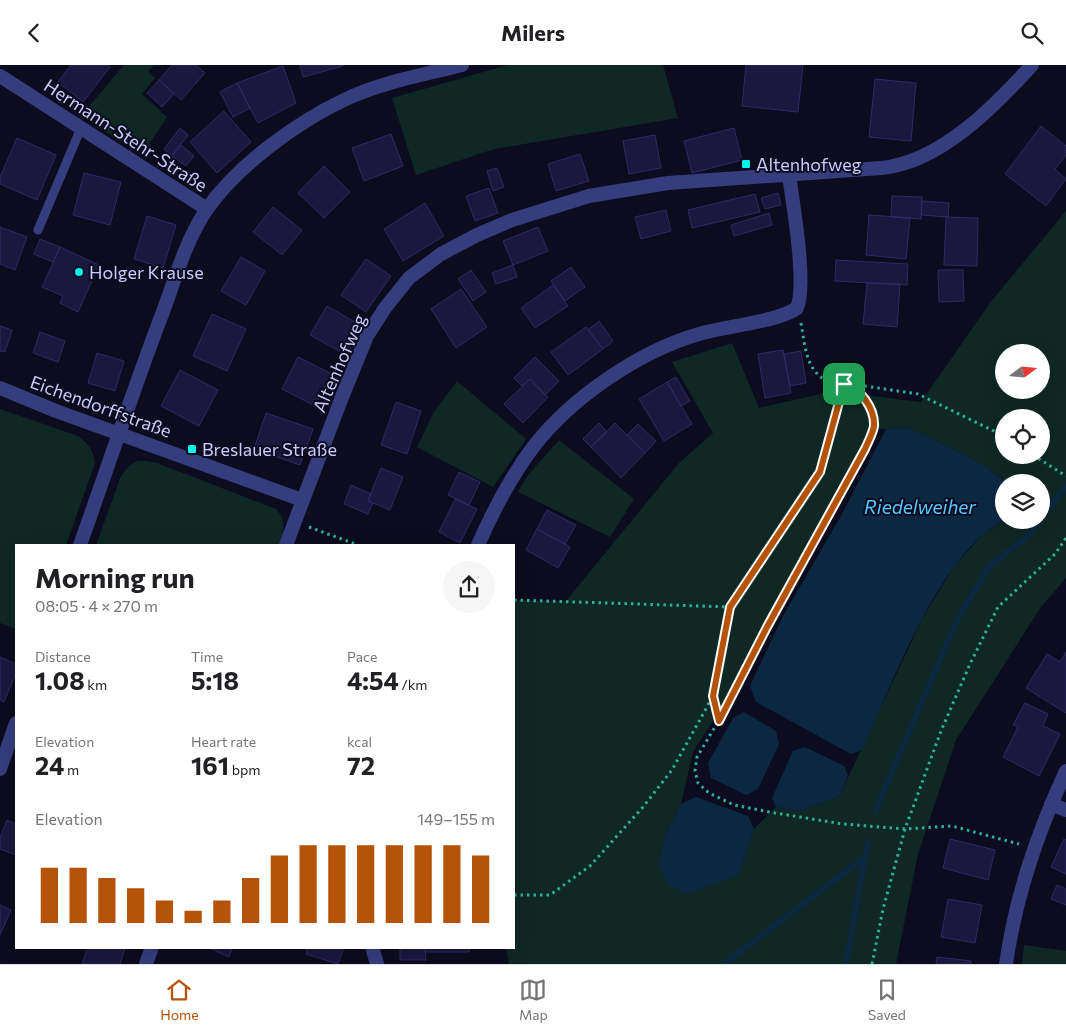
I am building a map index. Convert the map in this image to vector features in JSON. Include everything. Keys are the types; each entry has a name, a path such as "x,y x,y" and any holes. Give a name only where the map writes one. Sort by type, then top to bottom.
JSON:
{"street":[{"path":"80,544 177,275 198,225 207,209 220,193 272,144 296,127 326,110 347,99 380,87 462,65"},
{"name":"Altenhofweg","path":"286,544 367,337 385,309 409,278 441,254 477,235 512,220 589,196 668,183 888,167 908,163 951,140 1015,83 1032,65"},
{"name":"Hermann-Stehr-Straße","path":"0,76 207,209"},
{"path":"478,544 499,502 521,464 551,427 578,402 617,373 647,355 674,343 725,327 783,315 797,307 800,300 801,281 789,175"},
{"name":"Eichendorffstraße","path":"0,388 119,434 302,500"},
{"path":"0,769 15,726"},
{"path":"1006,964 1012,922 1033,849 1066,771"},
{"path":"1051,804 1066,811"},
{"path":"146,964 151,949"},
{"path":"372,949 376,964"}],"lane":[{"path":"38,230 81,129"}],"path":[{"path":"797,307 809,364 816,374 825,380 918,394 995,432"},
{"path":"515,895 550,895 590,866 643,807 672,770 713,696 730,607 820,472 844,384"},
{"path":"852,385 860,393 872,414 874,426 865,449 767,627 719,721 697,757 695,771 698,783 710,793 734,805 843,824 905,829 952,826 1033,849"},
{"path":"1047,464 1066,476"},
{"path":"294,522 355,544"},
{"path":"872,964 882,909 905,829 941,731 991,619 1006,597 1055,554 1066,538"},
{"path":"515,599 730,607"},
{"path":"713,696 719,721"}],"green space":[{"path":"124,65 154,65 148,72 155,78 142,94 167,117 142,155 81,116"},
{"path":"508,65 663,65 678,118 494,149 416,175 392,98"},
{"path":"1066,211 1066,578 1041,607 956,740 918,854 896,964 509,964 506,949 515,949 515,600 566,601 679,463 713,433 672,362 732,343 759,408 833,391 921,402 990,303","holes":["908,428 947,446 996,474 1050,474 1050,529 995,529 995,526 983,534 955,565 922,619 839,797 798,811 776,807 754,829 739,875 665,836 681,804 693,752 727,699 781,592 860,449 868,430"]},
{"path":"457,381 526,439 493,487 417,447 434,412"},
{"path":"0,409 78,436 90,448 95,463 66,544 15,544 15,629 0,623"},
{"path":"559,440 634,499 610,537 518,492 528,475"},
{"path":"137,461 157,463 276,509 282,518 284,526 279,544 96,544 121,476 128,467"},
{"path":"1024,945 1066,951 1066,964 1022,964"}],"water":[{"name":"Riedelweiher","path":"908,428 972,459 996,474 995,526 982,535 945,580 913,636 862,750 851,754 756,702 750,686 783,616 842,514 886,429"},
{"path":"744,712 776,731 779,744 758,789 746,795 711,778 708,763 733,718"},
{"path":"805,747 844,766 848,776 839,797 798,811 776,807 772,798 793,751"},
{"path":"696,797 748,816 754,829 739,875 686,894 669,885 659,865 665,836 681,804"}],"building":[{"path":"71,65 107,65 110,67 83,102 58,82"},
{"path":"172,65 196,65 205,73 181,100 159,80"},
{"path":"300,65 343,65 343,66 303,77"},
{"path":"746,65 803,65 798,112 742,106"},
{"path":"283,66 296,103 258,123 237,83"},
{"path":"875,79 916,83 911,141 869,137"},
{"path":"159,80 174,94 162,107 147,93"},
{"path":"237,83 250,108 233,117 220,92"},
{"path":"224,111 251,142 217,173 190,142"},
{"path":"1041,126 1066,146 1066,155 1055,169 1066,179 1046,206 1005,174"},
{"path":"180,128 188,135 172,156 164,149"},
{"path":"734,128 742,160 692,173 684,141"},
{"path":"391,134 403,166 364,181 352,148"},
{"path":"655,135 661,168 629,174 623,141"},
{"path":"17,138 56,155 37,200 0,184 0,177"},
{"path":"181,145 194,156 186,166 172,156"},
{"path":"580,154 589,181 556,191 548,164"},
{"path":"324,166 350,192 324,218 298,193"},
{"path":"497,168 504,187 493,191 487,171"},
{"path":"84,173 121,182 110,225 73,215"},
{"path":"489,188 498,213 475,221 466,196"},
{"path":"778,193 781,205 765,209 761,198"},
{"path":"755,194 760,212 692,228 688,210"},
{"path":"892,196 922,197 921,219 891,217"},
{"path":"922,201 949,203 948,217 921,215"},
{"path":"425,203 444,236 403,261 384,229"},
{"path":"273,207 302,230 282,255 253,232"},
{"path":"666,210 671,231 641,239 635,217"},
{"path":"769,213 772,225 734,236 731,225"},
{"path":"869,215 910,218 906,259 866,255"},
{"path":"147,216 176,225 163,268 134,259"},
{"path":"946,217 978,218 977,266 944,265"},
{"path":"0,227 27,237 15,270 0,264"},
{"path":"538,227 548,251 513,265 503,241"},
{"path":"40,239 60,247 53,262 34,254"},
{"path":"60,247 99,265 78,312 60,303 63,296 42,287"},
{"path":"241,257 265,271 246,305 221,291"},
{"path":"366,259 391,276 366,312 341,295"},
{"path":"836,260 908,264 907,285 835,281"},
{"path":"513,265 517,277 496,284 492,273"},
{"path":"571,267 585,287 565,301 551,281"},
{"path":"471,270 486,292 473,301 458,279"},
{"path":"938,270 963,270 964,301 939,302"},
{"path":"867,283 900,284 897,327 863,324"},
{"path":"553,285 568,306 535,328 521,308"},
{"path":"461,289 487,327 456,348 431,309"},
{"path":"327,306 355,322 339,351 310,335"},
{"path":"212,314 246,329 227,371 193,356"},
{"path":"599,321 613,341 603,349 588,330"},
{"path":"0,326 12,330 5,352 0,351"},
{"path":"586,327 603,349 568,375 551,352"},
{"path":"40,332 65,341 58,362 33,353"},
{"path":"783,350 791,393 765,398 758,354"},
{"path":"801,351 806,383 790,386 784,354"},
{"path":"97,353 124,361 115,391 88,383"},
{"path":"298,357 332,374 315,406 282,389"},
{"path":"535,357 559,381 545,395 530,379 522,386 514,378"},
{"path":"180,370 218,390 199,426 161,406"},
{"path":"676,377 690,401 681,406 667,382"},
{"path":"530,379 548,397 523,423 504,404"},
{"path":"667,382 692,424 664,441 639,399"},
{"path":"396,402 421,411 407,454 381,445"},
{"path":"266,413 313,429 300,465 254,449"},
{"path":"599,423 607,432 591,447 583,439"},
{"path":"615,423 645,453 621,478 591,447"},
{"path":"638,424 656,441 645,453 627,435"},
{"path":"381,468 403,477 390,510 368,501"},
{"path":"459,472 480,482 469,505 448,495"},
{"path":"351,485 371,494 368,501 373,503 368,514 344,504"},
{"path":"455,499 477,509 460,543 439,532"},
{"path":"547,510 576,525 565,544 537,529"},
{"path":"537,529 570,547 558,568 526,550"},
{"path":"1066,652 1066,713 1026,688 1047,654 1060,662"},
{"path":"0,657 15,664 15,675 4,702 0,700"},
{"path":"1025,703 1048,714 1043,726 1060,734 1039,776 1003,757 1018,727 1013,725"},
{"path":"7,820 15,824 15,855 0,849 0,838"},
{"path":"950,839 995,850 988,880 943,868"},
{"path":"1064,839 1066,840 1066,874 1051,867"},
{"path":"1057,885 1066,889 1066,905 1051,899"},
{"path":"948,899 982,905 975,943 941,937"},
{"path":"0,905 11,910 0,935"},
{"path":"87,949 125,949 120,964 82,964"},
{"path":"211,949 232,949 229,957"},
{"path":"307,949 343,949 338,964 306,954"},
{"path":"400,949 425,949 426,960 400,960"},
{"path":"425,949 469,949 469,952 425,952"},
{"path":"937,957 971,961 971,964 936,964"}],"waterway":[{"path":"1050,506 1066,486"},
{"path":"875,811 956,622 989,567 1029,535 1033,529"},
{"path":"724,964 865,857 868,842"},
{"path":"846,964 865,857"}],"place":[{"name":"Altenhofweg","path":"746,164"},
{"name":"Holger Krause","path":"79,272"},
{"name":"Breslauer Straße","path":"192,449"}],"route":[{"path":"844,384 852,385 860,393 872,414 874,426 865,449 767,627 719,721 713,696 730,607 820,472 844,384"}]}
